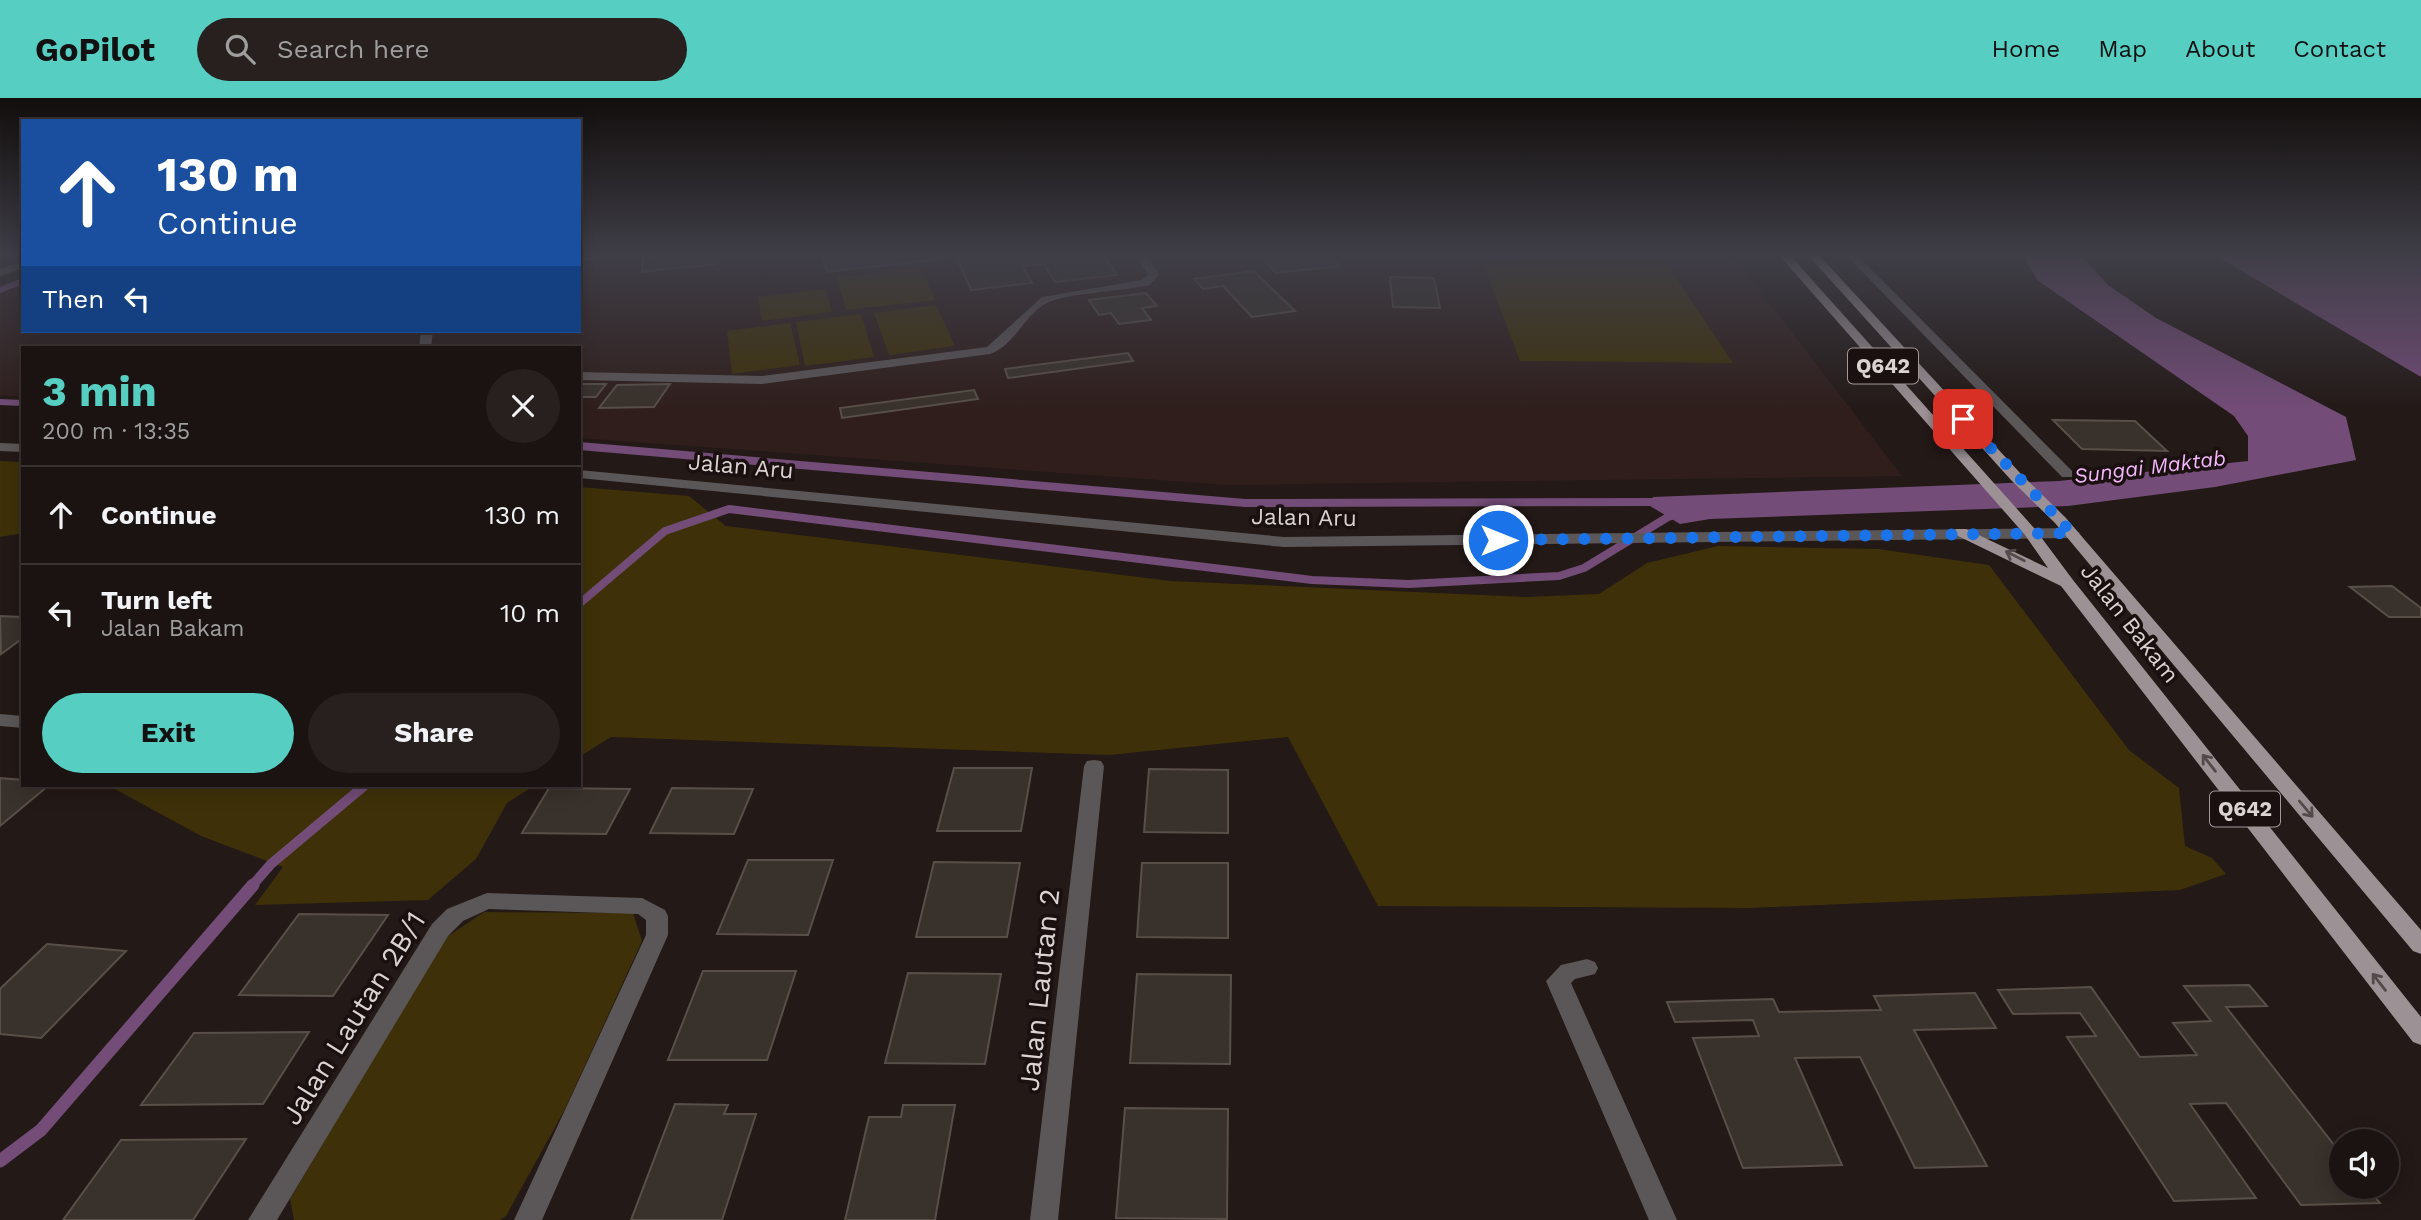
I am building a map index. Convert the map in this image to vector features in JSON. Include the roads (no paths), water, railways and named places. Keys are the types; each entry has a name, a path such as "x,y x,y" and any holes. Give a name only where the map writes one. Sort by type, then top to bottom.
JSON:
{"main road":[{"name":"Jalan Bakam","path":"1829,306 2026,528 2421,1035"},
{"name":"Jalan Bakam","path":"1860,306 2072,533 2421,944"},
{"path":"1961,532 2067,583"}],"street":[{"path":"581,376 762,380 990,350 1004,342 1033,306"},
{"path":"1902,306 2067,474"},
{"path":"0,447 21,448"},
{"name":"Jalan Aru","path":"581,474 1284,542 1695,538 2026,528 2072,533"},
{"path":"0,720 21,722"},
{"name":"Jalan Lautan 2","path":"1044,1220 1094,766"},
{"name":"Jalan Lautan 2B/1","path":"262,1220 440,930 456,915 487,901 642,906 657,916 657,935 528,1220"},
{"path":"1587,968 1569,971 1558,981 1663,1220"}],"waterway":[{"path":"0,402 21,403"},
{"path":"581,446 1245,503 1665,502"},
{"path":"581,602 665,531 729,509 1312,580 1409,584 1559,576 1584,568 1668,517 1679,514"},
{"path":"251,887 271,864 363,787"},
{"path":"0,1161 41,1130 253,885"}],"water label":[{"name":"Sungai Maktab","path":"2150,467"}]}
